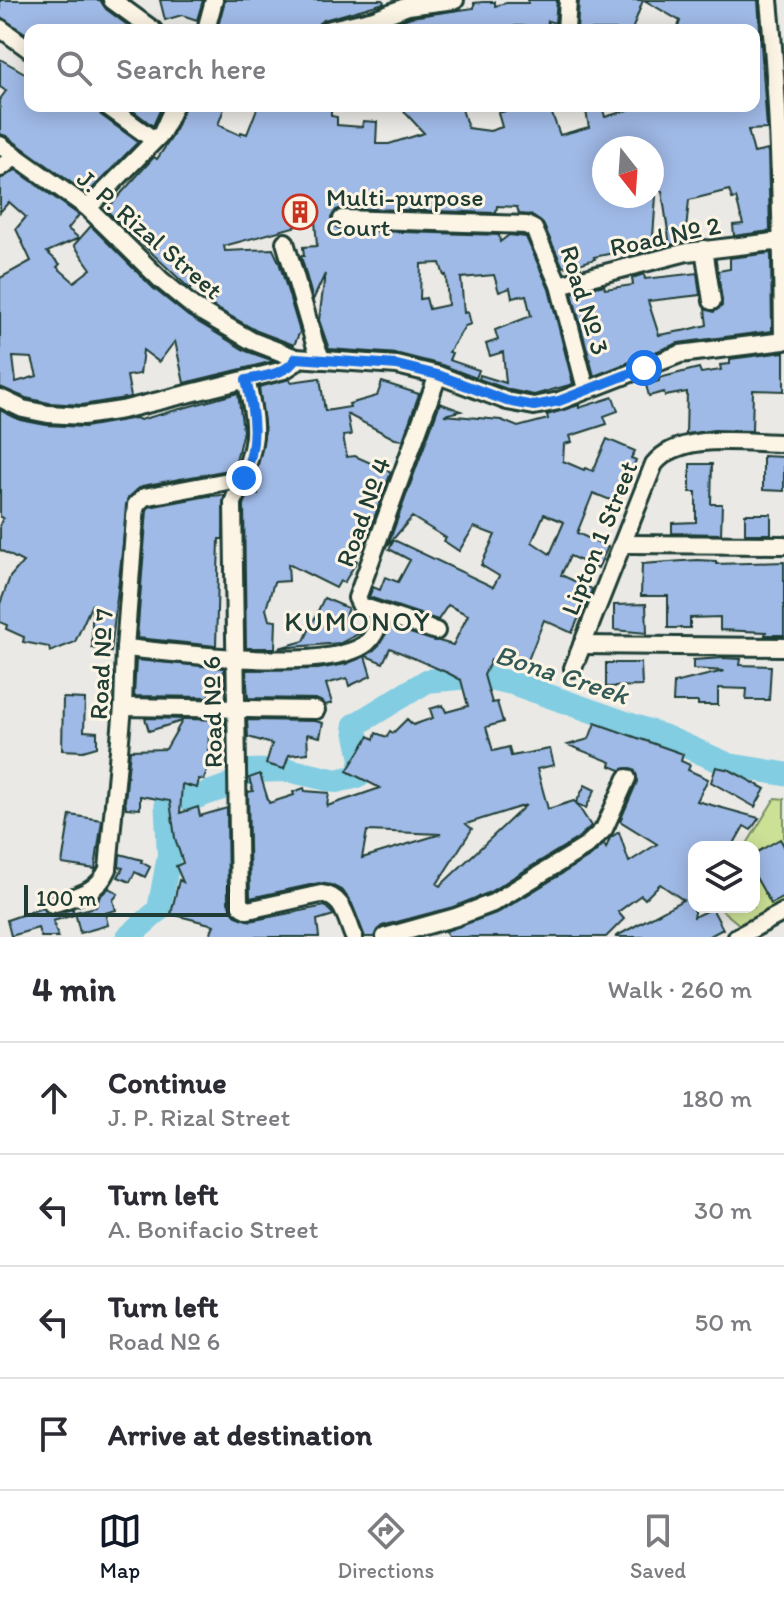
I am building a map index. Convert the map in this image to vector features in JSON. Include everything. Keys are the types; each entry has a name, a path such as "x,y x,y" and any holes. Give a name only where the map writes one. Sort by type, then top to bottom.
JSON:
{"street":[{"path":"112,0 145,24"},
{"path":"208,24 214,0"},
{"path":"353,24 374,19 407,3 455,0"},
{"path":"566,24 568,0"},
{"path":"769,0 778,98 783,341"},
{"path":"0,28 24,46"},
{"path":"115,112 154,140"},
{"path":"88,208 162,133 171,112"},
{"name":"J. P. Rizal Street","path":"0,145 88,208 161,280 195,308 252,341 296,358 397,365 438,375 507,401 534,406 559,401 680,354 783,341"},
{"path":"0,168 16,156"},
{"name":"Road № 3","path":"342,219 526,225 534,229 559,285 586,389"},
{"name":"Road № 2","path":"559,285 704,249 782,241"},
{"path":"285,242 322,360"},
{"path":"704,249 712,301"},
{"path":"0,398 23,409 83,416 122,410 284,370 295,363 296,358"},
{"name":"Road № 4","path":"383,614 361,606 357,598 438,375"},
{"name":"Road № 6","path":"246,380 255,428 251,460 233,503 239,902 248,910 321,894 330,895 341,904 354,937"},
{"name":"Lipton 1 Street","path":"573,668 654,464 671,449 695,443 784,443"},
{"name":"Road № 7","path":"52,904 90,891 102,882 108,869 123,707 136,505 139,499 244,478"},
{"path":"623,544 784,545"},
{"path":"125,648 235,657 330,658 365,645 374,635 383,614 436,631"},
{"path":"582,645 784,647"},
{"path":"123,707 316,710"},
{"path":"385,937 493,903 585,847 604,829 627,778"},
{"path":"737,937 784,912"}],"green space":[{"path":"775,798 784,799 784,902 740,925 725,913 760,913 760,841 749,841"}],"building":[{"path":"0,0 100,0 106,9 126,24 24,24 24,32 0,17"},
{"path":"160,0 203,0 197,20 182,15 165,20"},
{"path":"225,0 383,0 384,3 319,24 219,24"},
{"path":"528,0 557,0 555,23 392,24 411,17 474,8 474,3 495,2 495,6 528,3"},
{"path":"579,0 643,0 634,24 577,24"},
{"path":"644,0 758,0 760,24 679,24 680,21"},
{"path":"760,29 767,129 748,130 754,153 768,150 770,231 734,236 733,225 743,224 736,198 732,199 729,190 689,200 685,241 670,245 664,204 664,136 592,136 592,208 655,208 652,250 594,257 579,264 581,268 571,271 569,266 563,267 543,224 531,215 519,214 517,207 497,206 496,213 342,208 336,210 331,218 333,225 342,230 499,235 500,242 509,235 526,237 549,289 573,384 534,395 479,379 480,375 506,383 503,352 490,356 486,344 498,340 495,330 531,316 526,295 512,298 510,288 499,292 494,275 461,278 464,313 468,312 471,324 465,326 449,352 452,353 449,360 479,370 476,378 399,354 329,349 319,320 325,274 313,300 301,256 304,256 303,247 317,246 315,221 224,246 225,251 273,249 300,332 294,345 257,331 211,305 215,298 193,285 190,289 106,210 154,157 157,159 172,137 182,112 223,112 218,125 240,135 241,132 247,134 256,112 331,112 331,116 337,117 337,125 362,127 363,121 377,122 376,144 389,144 424,133 405,112 463,112 468,128 490,131 502,127 498,113 551,112 560,135 589,127 586,112 604,112 605,117 621,112 760,112","holes":["440,263 446,275 448,305 429,309 426,298 420,299 421,264"]},
{"path":"0,59 24,73 24,112 99,112 138,142 87,194 0,134 0,99 6,91 0,87"},
{"path":"135,112 159,112 153,126"},
{"path":"16,170 79,215 68,229 79,238 47,252 60,264 57,267 74,282 91,269 74,245 91,226 153,288 188,316 246,351 274,361 184,383 175,341 159,362 143,350 140,374 127,376 131,397 82,405 49,403 0,387 0,278 31,261 16,229 26,217 9,202 0,212 0,179","holes":["13,357 32,358 37,376 16,382"]},
{"path":"771,253 772,331 678,343 594,376 572,293 604,285 605,289 633,285 632,278 644,274 645,279 697,273 700,295 648,301 659,335 687,330 707,325 705,309 714,312 722,306 718,271 730,269 730,258"},
{"path":"784,352 784,391 753,390 752,431 714,430 686,434 687,392 665,396 664,392 649,396 646,385 659,381 659,378 699,368 701,373 721,370 720,365 730,364 730,359"},
{"path":"320,378 325,411 350,407 349,404 377,396 382,382 419,394 403,440 395,439 347,414 351,435 343,436 347,457 355,456 391,472 365,543 353,559 357,561 344,583 340,581 336,588 288,564 289,581 274,582 266,609 269,620 276,621 275,648 246,648 244,505 248,495 258,494 257,469 265,431 259,387 290,379 291,382"},
{"path":"238,393 243,431 234,469 142,486 128,498 111,652 92,648 92,604 75,642 50,652 49,647 23,642 24,637 6,629 7,625 0,622 0,604 10,577 23,562 0,550 0,524 3,518 0,517 0,410 20,420 85,427 136,418 140,420"},
{"path":"613,397 618,411 604,416 607,424 570,436 572,442 564,444 563,461 593,471 607,439 635,451 631,458 636,460 618,503 593,493 577,533 608,547 598,568 570,556 561,575 592,589 572,633 544,620 524,670 498,658 496,662 491,660 484,675 492,703 497,702 503,722 486,727 493,751 509,747 511,756 550,749 554,765 537,769 548,809 576,803 585,785 595,790 586,808 577,804 591,826 578,838 488,893 453,907 382,926 374,937 365,937 352,904 343,891 331,885 319,883 250,898 248,792 253,791 249,778 260,774 269,803 294,795 293,792 304,788 305,791 329,793 327,806 380,788 347,771 369,736 374,739 376,733 387,737 390,731 393,733 407,719 413,725 433,718 430,709 443,705 446,712 468,706 461,680 448,673 390,648 383,663 366,656 379,645 390,627 453,645 468,615 448,605 438,620 369,597 373,587 380,590 385,577 398,582 410,560 389,549 394,540 493,587 499,576 481,565 495,535 474,527 459,551 444,541 446,538 412,517 388,545 440,403 461,411 444,415 501,420 518,427 548,419 547,415 579,405 579,408","holes":["544,514 564,522 550,554 532,542","526,805 440,886 437,884 472,829 466,824","367,831 441,834 362,858"]},
{"path":"763,456 784,457 784,491 763,490"},
{"path":"690,464 712,464 711,504 722,504 721,534 672,533 672,523 696,522 696,492 690,492"},
{"path":"224,495 223,539 219,539 216,646 137,638 147,510 149,507"},
{"path":"745,514 771,514 771,534 745,534"},
{"path":"716,561 716,564 784,562 784,635 720,630 720,617 690,618 690,628 668,628 668,596 641,596 642,564"},
{"path":"324,598 348,608 343,621 362,632 341,643 279,648 304,641"},
{"path":"646,604 647,633 614,630 614,605"},
{"path":"365,656 371,676 349,686 347,678 326,684 332,703 326,705 316,699 248,698 246,670 318,669 346,664"},
{"path":"741,659 740,665 771,666 769,700 746,700 747,689 718,688 718,705 673,702 674,683 724,671 693,669 693,660"},
{"path":"136,660 224,668 225,691 209,690 209,697 134,696"},
{"path":"606,663 641,663 642,686 606,687"},
{"path":"63,698 85,699 84,731 97,732 97,747 83,751 62,750"},
{"path":"145,718 225,720 225,732 209,733 208,756 211,756 204,780 199,779 197,788 182,784 180,813 198,807 200,816 227,808 228,902 236,916 250,921 325,906 334,915 317,920 319,937 209,937 214,925 171,914 179,880 183,882 176,866 183,863 175,838 170,801 140,796 140,809 126,808 125,801 130,750 166,749 182,721 149,731"},
{"path":"247,720 323,723 320,737 307,734 308,753 289,755 284,769 266,764 272,744 248,737"},
{"path":"595,723 683,754 681,761 690,765 688,770 708,779 697,801 759,818 751,830 744,826 735,841 688,841 688,913 694,913 694,917 702,913 715,913 723,929 708,937 615,937 683,900 660,884 645,899 641,895 618,912 624,919 606,937 448,937 446,931 499,912 591,856 604,844 606,848 610,838 619,832 629,862 657,844 620,821 637,782 635,771 631,768 620,770 610,766 611,762 568,745 589,739"},
{"path":"716,767 730,770 765,789 755,807 711,782"},
{"path":"70,815 102,820 95,869 62,864"},
{"path":"780,839 784,846 784,897 771,904 760,885 760,851"},
{"path":"120,854 142,860 150,867 145,877 135,872 130,882 118,877 123,868 119,867"},
{"path":"109,888 118,894 113,900 116,910 105,913 108,925 80,933 75,912 96,907 100,896"},
{"path":"42,908 50,915 73,909 74,915 53,921 58,937 41,937 38,928 11,936 7,920"}],"waterway":[{"name":"Bona Creek","path":"128,937 159,910 169,856 166,795 191,799 228,786 248,771 288,770 336,781 359,776 362,759 355,725 427,681 479,676 512,683 663,736 729,765 784,774"}],"place":[{"name":"Multi-purpose Court","path":"300,212"}],"district":[{"name":"KUMONOY","path":"358,621"}],"route":[{"path":"244,478 251,460 255,428 246,380 284,370 295,363 296,358 397,365 438,375 507,401 534,406 559,401 644,368"}]}
